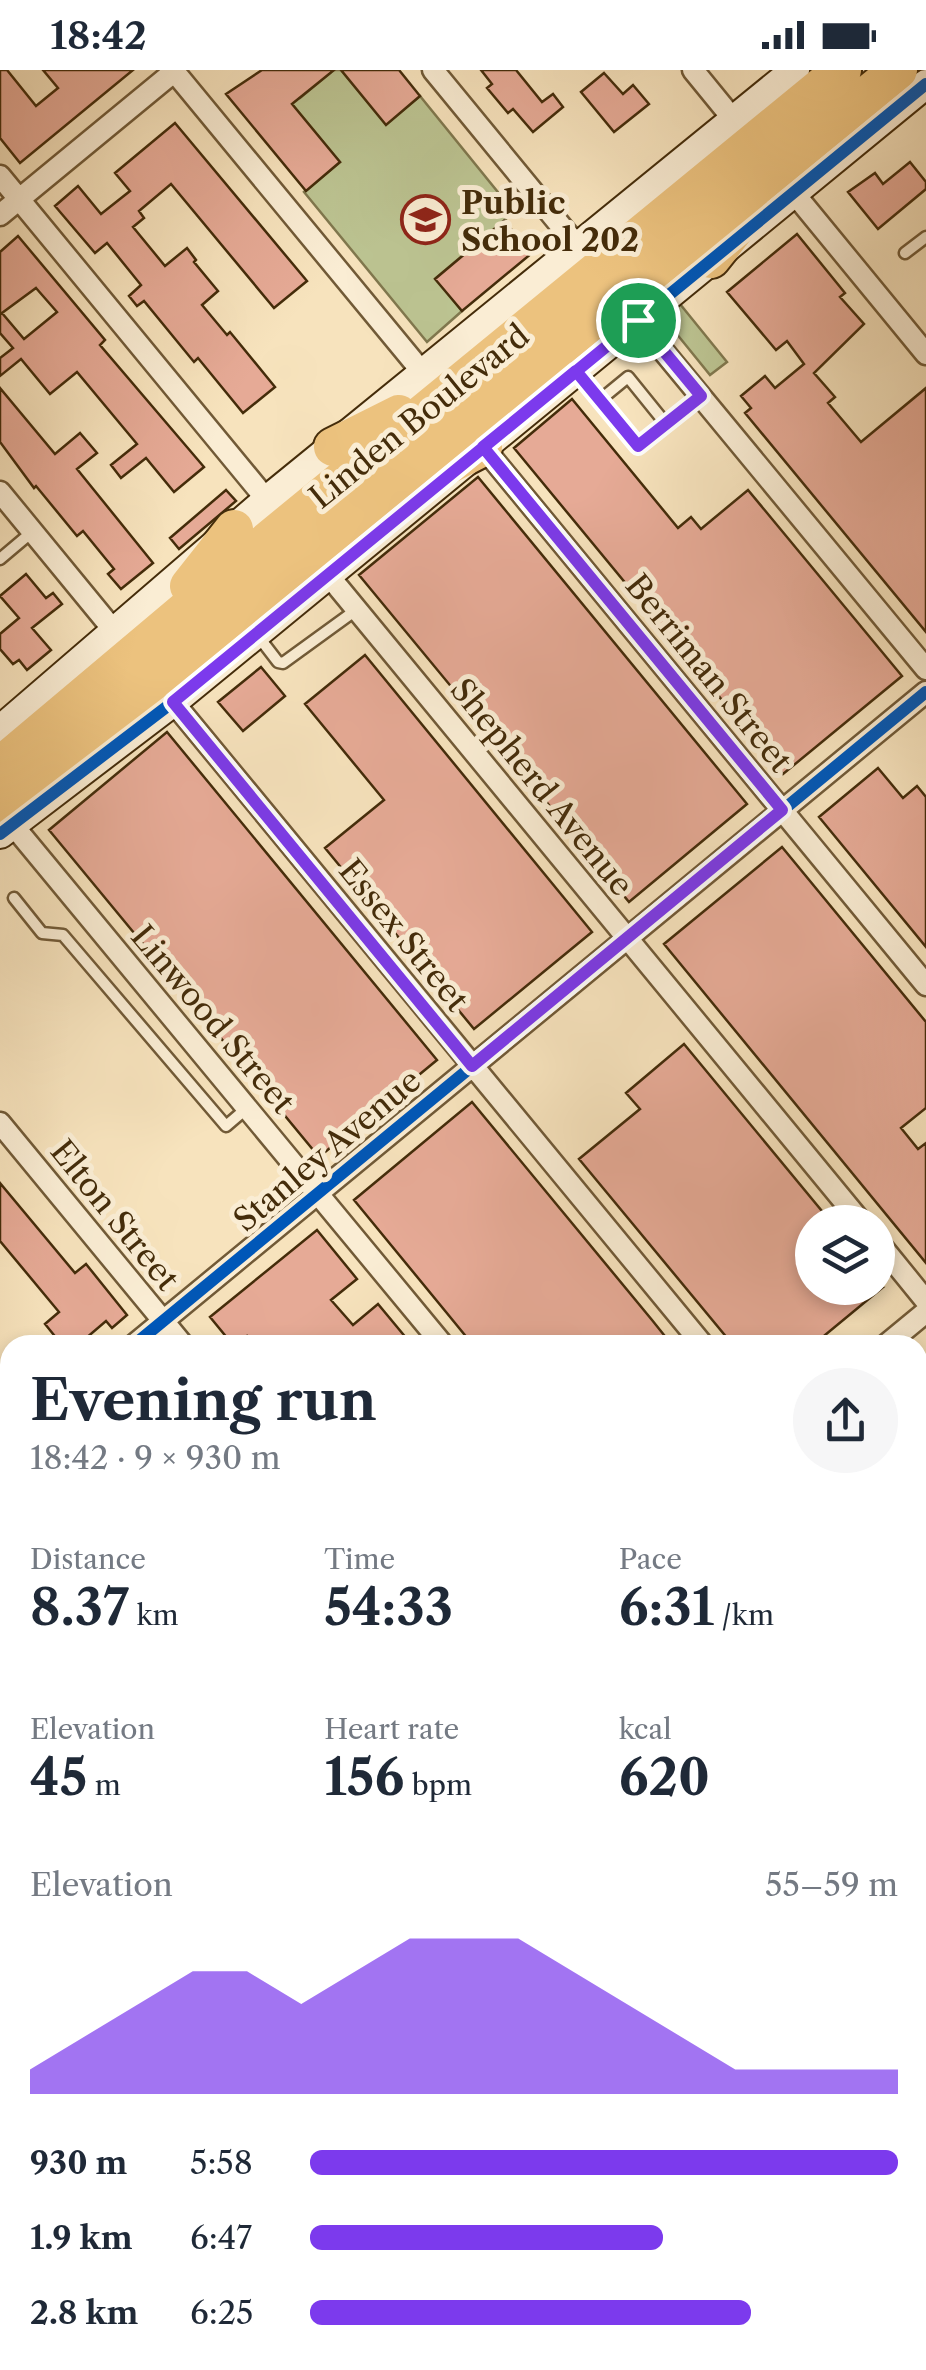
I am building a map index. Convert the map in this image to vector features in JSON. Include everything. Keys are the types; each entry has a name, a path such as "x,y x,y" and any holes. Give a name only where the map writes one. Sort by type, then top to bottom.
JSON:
{"highway":[{"name":"Linden Boulevard","path":"4,820 142,692 364,508 842,70"},
{"name":"Linden Boulevard","path":"0,766 130,638 439,380 608,283 794,154 898,70"},
{"path":"712,260 794,154"},
{"path":"333,446 439,380"},
{"path":"364,508 483,447"},
{"path":"130,638 234,529"},
{"path":"185,692 276,581"}],"street":[{"path":"433,70 926,669"},
{"path":"692,70 733,120"},
{"name":"Linden Boulevard","path":"4,820 185,692 576,371 608,283 733,120 795,70"},
{"path":"0,215 174,71 439,380"},
{"name":"Linden Boulevard","path":"608,283 712,260 926,84"},
{"path":"0,176 266,500"},
{"path":"793,192 926,354"},
{"name":"Linden Boulevard","path":"234,529 333,446"},
{"name":"Berriman Street","path":"483,447 926,985"},
{"path":"0,492 130,638"},
{"name":"Shepherd Avenue","path":"329,576 848,1205"},
{"name":"Linden Boulevard","path":"0,730 130,638"},
{"name":"Essex Street","path":"185,692 472,1066 694,1335"},
{"name":"Stanley Avenue","path":"146,1335 926,692"},
{"name":"Linwood Street","path":"4,820 435,1335"},
{"name":"Elton Street","path":"0,1123 175,1335"},
{"path":"895,1263 926,1301"},
{"path":"898,1335 926,1312"}],"lane":[{"path":"905,254 926,237"},
{"path":"576,371 638,446 701,396"},
{"path":"600,400 628,377 666,424"},
{"path":"0,559 32,532"},
{"path":"256,634 283,663 356,609"},
{"path":"14,898 42,932 63,935 226,1126 248,1108"}],"green space":[{"name":"Public School 202","path":"328,70 341,70 386,124 420,96 514,212 436,278 462,311 427,342 304,192 340,162 287,98 300,98 330,73"},
{"path":"680,304 727,362 710,375 663,317"}],"building":[{"path":"0,70 7,70 36,106 58,88 43,70 133,70 20,163 0,138"},
{"path":"262,70 334,70 292,104 340,162 306,191 226,94"},
{"path":"341,70 399,70 420,96 386,125"},
{"path":"481,70 516,70 542,102 553,94 563,107 533,132 513,109 508,113 487,88 492,84"},
{"path":"604,73 623,94 633,85 649,104 614,132 581,92"},
{"path":"175,123 307,281 274,308 171,184 139,211 144,218 133,227 165,266 187,248 218,291 202,305 275,387 243,413 144,301 137,306 129,296 141,285 107,243 95,253 55,206 78,186 101,214 130,191 115,173"},
{"path":"910,162 926,182 926,189 878,229 848,192 875,173 883,184"},
{"path":"504,221 532,253 462,311 435,279"},
{"path":"797,234 845,293 840,297 864,324 814,373 835,397 828,403 861,442 926,388 926,632 745,413 751,408 741,396 765,376 775,388 804,364 787,341 776,350 727,292"},
{"path":"18,236 105,340 100,345 204,467 174,492 146,458 121,478 111,465 137,444 77,372 50,394 21,359 0,376 0,358 13,348 0,333 0,252","holes":["36,288 57,312 24,339 2,313"]},
{"path":"0,388 55,454 80,433 97,453 77,469 153,563 121,589 108,574 114,569 83,531 77,536 0,442"},
{"path":"572,399 678,528 691,517 701,529 748,490 902,676 783,774 514,448"},
{"path":"478,477 747,804 629,902 359,575"},
{"path":"226,490 236,501 179,549 170,538"},
{"path":"26,574 46,598 53,593 62,604 32,628 51,650 27,670 19,660 13,664 0,649 0,634 19,618 0,596"},
{"path":"365,655 592,932 474,1029 325,848 384,800 305,704"},
{"path":"261,667 285,696 243,731 218,702"},
{"path":"167,732 437,1060 319,1157 49,830"},
{"path":"878,768 903,798 917,786 926,797 926,947 819,817"},
{"path":"782,847 926,1022 926,1108 901,1128 918,1149 926,1143 926,1263 895,1225 895,1205 878,1205 664,944"},
{"path":"684,1044 817,1205 795,1205 795,1305 861,1305 825,1335 725,1335 579,1159 640,1109 626,1093"},
{"path":"472,1102 664,1335 465,1335 354,1200"},
{"path":"0,1183 75,1273 86,1264 127,1315 112,1328 106,1321 90,1335 54,1335 45,1324 59,1312 0,1241"},
{"path":"317,1230 357,1279 331,1300 353,1325 378,1304 404,1335 225,1335 210,1317"}],"cycle path":[{"path":"0,834 173,702 926,84"},
{"path":"146,1335 926,692"}],"place":[{"name":"Public School 202","path":"426,220"}],"route":[{"path":"638,320 483,447 329,576 173,702 472,1066 782,810 483,447 576,371 638,446 701,396 638,320"}]}
